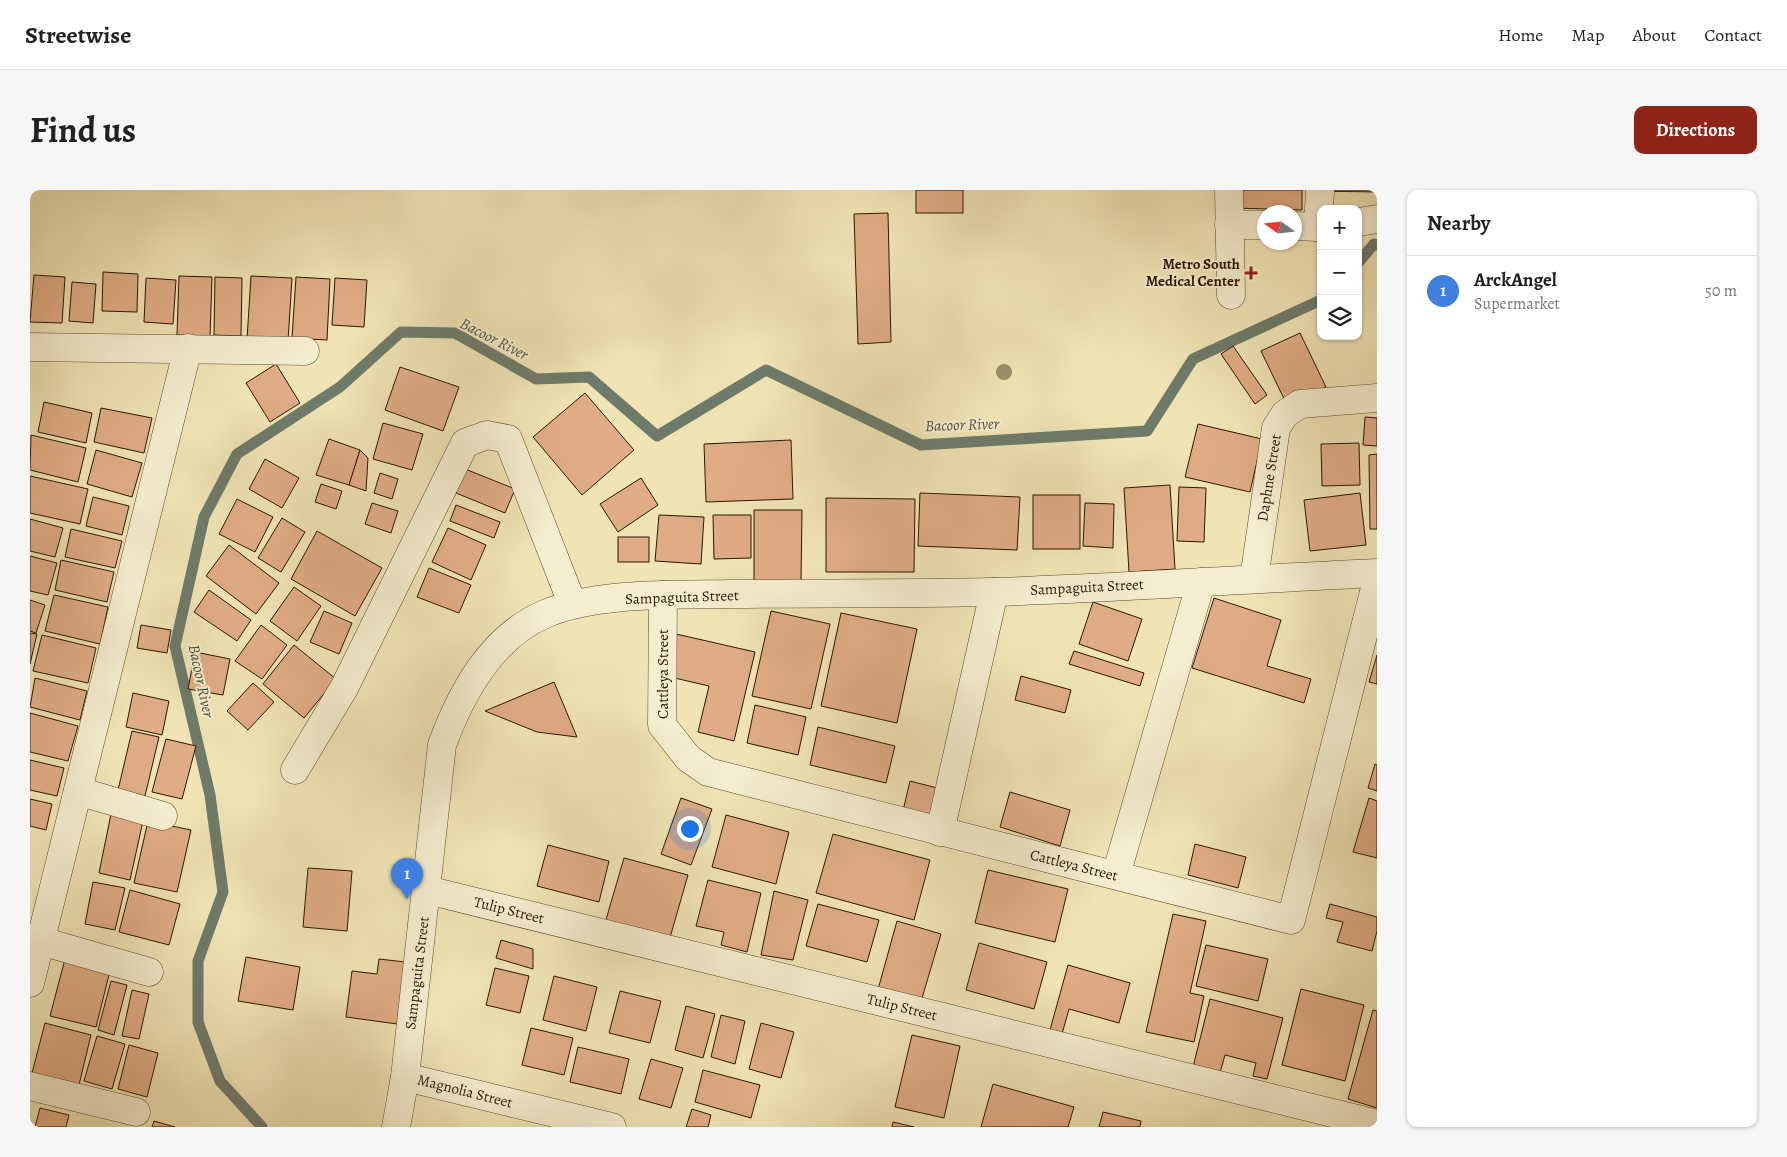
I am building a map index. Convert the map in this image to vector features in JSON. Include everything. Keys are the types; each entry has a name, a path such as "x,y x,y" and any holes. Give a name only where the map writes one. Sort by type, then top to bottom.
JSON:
{"street":[{"path":"1229,190 1231,295"},
{"path":"1311,226 1320,191"},
{"path":"1362,221 1377,219"},
{"path":"1229,225 1257,226"},
{"path":"30,347 305,351"},
{"path":"30,983 188,348"},
{"name":"Daphne Street","path":"1254,579 1276,428 1285,414 1300,404 1377,398"},
{"path":"295,770 344,688 465,443 487,435 508,439 572,603"},
{"name":"Sampaguita Street","path":"396,1127 405,1077 442,745 454,710 500,643 542,615 572,603 663,595 994,592 1377,573"},
{"name":"Cattleya Street","path":"663,595 662,725 688,758 708,772 1290,920 1377,580"},
{"path":"1116,875 1201,582"},
{"path":"940,832 994,592"},
{"path":"78,791 163,816"},
{"name":"Tulip Street","path":"427,890 1377,1124"},
{"path":"40,941 149,972"},
{"name":"Magnolia Street","path":"405,1077 612,1127"},
{"path":"30,1086 136,1112"}],"building":[{"path":"916,190 963,190 963,213 916,213"},
{"path":"1235,190 1302,190 1302,205 1257,205 1257,209 1234,208"},
{"path":"1377,190 1377,192 1314,191"},
{"path":"888,213 891,342 858,344 854,214"},
{"path":"103,272 138,274 137,312 102,311"},
{"path":"34,275 65,277 62,323 30,322"},
{"path":"179,276 212,277 210,337 177,335"},
{"path":"251,276 292,278 288,341 247,339"},
{"path":"215,277 242,278 241,336 214,335"},
{"path":"296,277 330,279 327,340 292,338"},
{"path":"146,278 176,280 173,324 144,322"},
{"path":"335,278 367,280 364,327 332,325"},
{"path":"72,282 96,284 93,323 69,321"},
{"path":"1300,333 1326,387 1287,405 1261,351"},
{"path":"1233,346 1267,395 1255,404 1221,354"},
{"path":"276,364 300,403 270,422 246,383"},
{"path":"400,367 459,387 443,431 385,410"},
{"path":"585,393 634,450 582,495 533,437"},
{"path":"44,402 92,413 86,443 38,432"},
{"path":"101,408 152,418 144,453 94,442"},
{"path":"1365,417 1377,418 1377,446 1363,445"},
{"path":"383,423 423,434 412,470 373,459"},
{"path":"1198,424 1262,439 1250,492 1185,477"},
{"path":"31,435 86,448 78,482 30,470"},
{"path":"329,439 360,450 349,485 316,475"},
{"path":"791,440 793,499 706,502 704,444"},
{"path":"1359,443 1360,485 1322,486 1321,444"},
{"path":"96,450 142,463 132,497 87,484"},
{"path":"360,450 368,458 366,491 349,485"},
{"path":"1377,454 1377,529 1370,529 1369,455"},
{"path":"265,459 299,478 282,508 249,489"},
{"path":"465,469 515,489 505,513 456,493"},
{"path":"380,473 398,479 392,499 374,493"},
{"path":"30,476 88,489 80,524 30,513"},
{"path":"641,478 658,505 618,532 600,504"},
{"path":"321,484 342,491 336,509 315,502"},
{"path":"1170,485 1175,569 1129,572 1124,488"},
{"path":"1179,487 1206,488 1204,542 1177,541"},
{"path":"920,493 1020,497 1017,550 918,546"},
{"path":"1360,493 1366,545 1310,551 1304,500"},
{"path":"1033,495 1080,495 1080,549 1033,549"},
{"path":"93,497 129,506 122,535 86,526"},
{"path":"826,498 915,499 914,572 826,572"},
{"path":"237,499 273,517 255,552 219,534"},
{"path":"372,503 398,511 391,533 365,524"},
{"path":"1085,503 1114,504 1113,548 1083,546"},
{"path":"456,505 500,522 494,538 450,521"},
{"path":"754,510 802,510 801,581 754,581"},
{"path":"659,515 704,517 701,564 655,561"},
{"path":"713,515 751,515 751,558 714,559"},
{"path":"282,518 305,532 281,572 258,558"},
{"path":"30,519 63,528 55,557 30,551"},
{"path":"448,528 486,545 471,580 432,562"},
{"path":"71,529 122,541 115,568 65,557"},
{"path":"317,531 382,568 355,616 291,579"},
{"path":"618,537 649,537 649,562 618,562"},
{"path":"229,545 279,583 256,614 206,576"},
{"path":"30,556 57,563 48,595 30,591"},
{"path":"61,560 114,572 107,602 55,590"},
{"path":"429,568 471,585 459,613 417,597"},
{"path":"294,587 321,606 297,641 270,621"},
{"path":"209,590 251,620 237,641 194,612"},
{"path":"54,595 108,607 100,644 45,631"},
{"path":"1214,598 1281,620 1267,666 1311,679 1304,703 1192,668"},
{"path":"30,600 45,605 36,633 30,631"},
{"path":"1093,602 1142,619 1128,661 1079,644"},
{"path":"324,611 352,623 339,654 310,642"},
{"path":"771,611 830,624 811,709 752,696"},
{"path":"841,613 917,629 897,723 821,706"},
{"path":"141,625 171,630 167,653 137,648"},
{"path":"261,625 287,645 262,679 235,661"},
{"path":"30,633 37,634 30,664"},
{"path":"676,634 755,652 734,741 698,732 709,686 666,676"},
{"path":"42,635 96,648 88,683 33,671"},
{"path":"294,645 336,679 304,718 263,684"},
{"path":"1074,651 1144,673 1140,686 1069,664"},
{"path":"195,652 230,659 223,695 188,689"},
{"path":"1377,655 1377,684 1369,682"},
{"path":"1021,676 1071,690 1065,713 1015,700"},
{"path":"35,678 87,691 80,720 30,707"},
{"path":"554,682 577,737 537,732 485,711"},
{"path":"253,683 274,702 248,730 227,711"},
{"path":"133,693 169,701 162,735 126,727"},
{"path":"755,705 806,717 798,755 747,743"},
{"path":"30,713 78,726 68,761 30,752"},
{"path":"818,727 895,746 886,783 810,765"},
{"path":"132,731 159,737 145,796 118,790"},
{"path":"166,739 196,746 182,799 152,792"},
{"path":"30,760 64,768 57,796 30,790"},
{"path":"1375,764 1377,765 1377,791 1368,788"},
{"path":"910,781 945,790 936,823 902,815"},
{"path":"1010,792 1070,810 1060,846 1000,827"},
{"path":"681,798 712,809 691,865 661,854"},
{"path":"1369,798 1377,801 1377,858 1353,852"},
{"path":"30,799 52,804 46,830 30,826"},
{"path":"111,814 143,821 130,880 99,873"},
{"path":"726,815 789,832 776,884 712,867"},
{"path":"148,821 191,830 177,892 134,883"},
{"path":"833,834 930,860 914,920 816,893"},
{"path":"1195,844 1246,857 1238,888 1188,875"},
{"path":"548,845 609,861 599,902 537,886"},
{"path":"624,858 688,875 669,941 605,923"},
{"path":"308,868 352,871 347,931 303,927"},
{"path":"988,870 1068,889 1055,942 975,923"},
{"path":"708,880 761,893 747,952 721,945 724,932 696,926"},
{"path":"93,882 125,888 115,930 85,924"},
{"path":"130,890 180,904 169,945 119,932"},
{"path":"774,891 808,900 793,960 761,955"},
{"path":"818,904 879,920 867,962 806,946"},
{"path":"1330,904 1377,917 1377,931 1372,951 1337,942 1343,922 1326,918"},
{"path":"1173,914 1206,921 1190,993 1204,996 1194,1042 1146,1032"},
{"path":"897,921 941,934 920,1005 877,993"},
{"path":"501,940 533,949 533,969 496,958"},
{"path":"979,943 1047,962 1034,1009 966,990"},
{"path":"1206,945 1268,959 1258,1001 1196,986"},
{"path":"246,957 300,967 293,1010 238,1001"},
{"path":"65,959 110,971 96,1027 50,1016"},
{"path":"379,959 405,962 397,1024 346,1017 352,971 377,974"},
{"path":"1068,965 1130,983 1119,1023 1069,1009 1062,1034 1050,1030"},
{"path":"495,968 529,976 520,1013 486,1005"},
{"path":"554,976 597,987 586,1031 543,1020"},
{"path":"111,981 127,985 114,1035 98,1030"},
{"path":"1301,989 1364,1005 1345,1081 1282,1065"},
{"path":"132,990 149,994 139,1039 122,1036"},
{"path":"620,991 661,1001 650,1043 609,1033"},
{"path":"1210,999 1283,1018 1267,1079 1253,1076 1256,1063 1225,1055 1220,1073 1193,1067"},
{"path":"686,1006 715,1014 703,1058 675,1050"},
{"path":"1373,1010 1377,1011 1377,1108 1348,1099"},
{"path":"721,1015 745,1021 735,1064 711,1057"},
{"path":"45,1023 91,1035 78,1089 31,1077"},
{"path":"761,1023 794,1032 781,1078 749,1069"},
{"path":"531,1028 573,1038 564,1075 522,1065"},
{"path":"912,1035 960,1046 944,1118 895,1107"},
{"path":"97,1036 125,1044 112,1089 84,1081"},
{"path":"129,1045 158,1053 147,1097 118,1089"},
{"path":"578,1047 629,1059 621,1094 570,1082"},
{"path":"651,1059 683,1068 671,1108 639,1099"},
{"path":"703,1070 760,1085 751,1118 695,1102"},
{"path":"993,1084 1074,1107 1068,1127 981,1127"},
{"path":"40,1108 69,1115 66,1127 35,1127"},
{"path":"692,1109 711,1115 708,1127 686,1127"},
{"path":"1103,1112 1141,1121 1140,1127 1099,1127"},
{"path":"154,1121 175,1127 152,1127"},
{"path":"893,1122 914,1127 892,1127"}],"waterway":[{"name":"Bacoor River","path":"1362,258 1374,244 1377,245"},
{"name":"Bacoor River","path":"262,1127 220,1081 198,1022 198,961 223,892 210,795 175,646 204,517 237,454 340,387 401,332 455,333 536,379 589,377 657,436 766,370 921,445 1147,431 1193,359 1317,302"}],"place":[{"name":"Metro South Medical Center","path":"1251,273"},
{"name":"ArckAngel","path":"407,899"}]}
